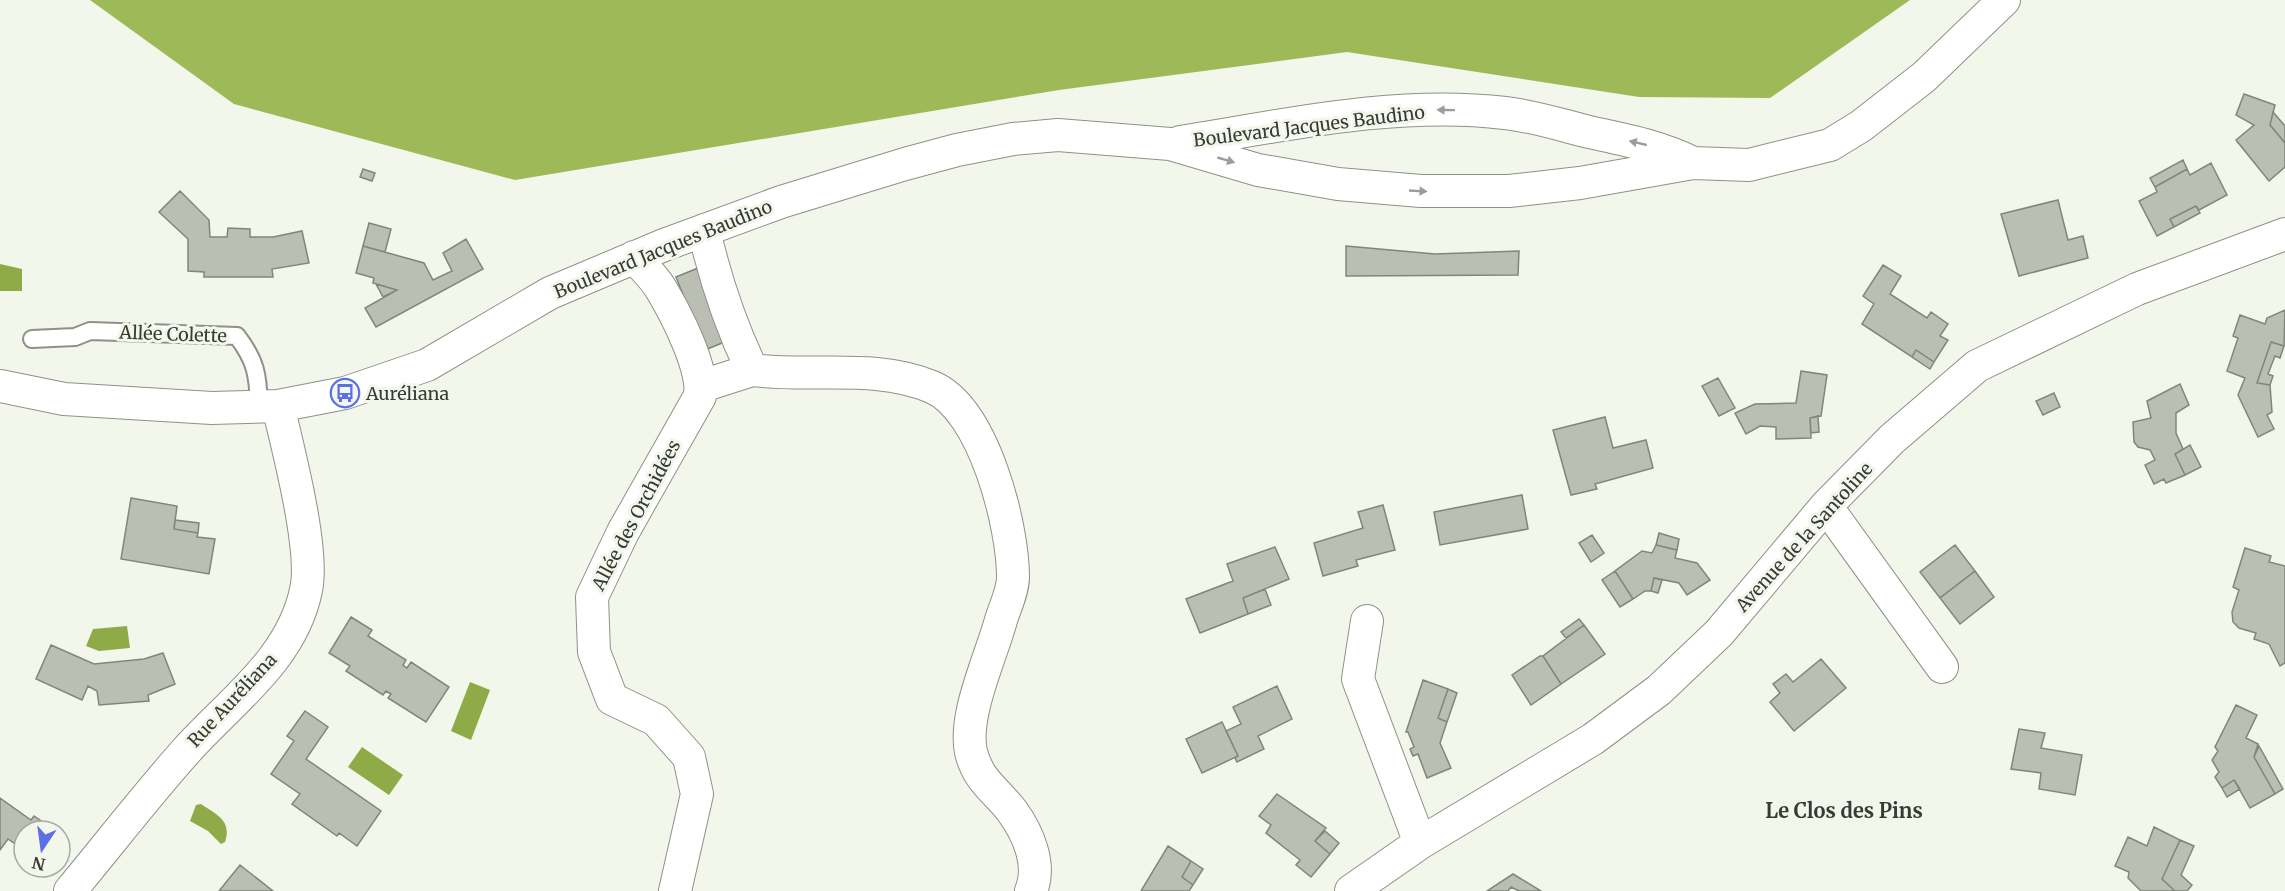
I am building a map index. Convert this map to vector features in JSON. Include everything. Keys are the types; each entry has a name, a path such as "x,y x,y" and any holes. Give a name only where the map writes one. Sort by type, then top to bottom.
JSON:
{"street":[{"name":"Boulevard Jacques Baudino","path":"0,386 64,399 212,408 269,406 345,393 427,365 550,293 634,257 781,202 906,164 991,143 1058,135 1170,144 1258,170 1338,184 1422,191 1509,191 1580,183 1693,163 1749,165 1830,145 1861,126 1924,77 2004,0"},
{"name":"Boulevard Jacques Baudino","path":"1170,144 1288,124 1386,113 1444,110 1506,113 1666,150 1693,163"},
{"path":"704,230 716,282 736,336 752,369"},
{"name":"Avenue de la Santoline","path":"1351,891 1420,843 1593,739 1659,690 1719,633 1826,506 1892,439 1977,366 2137,289 2285,234"},
{"path":"634,257 660,287 692,352 702,386 752,369 771,372 864,372 934,387 958,407 980,443 1002,503 1011,538 1013,579 980,683 971,725 971,752 983,782 1012,811 1033,850 1035,881 1031,891"},
{"name":"Allée des Orchidées","path":"675,891 697,795 689,757 656,720 612,699 594,652 592,597 623,532 700,396 702,386"},
{"name":"Boulevard Jacques Baudino","path":"0,410 64,399"},
{"name":"Rue Auréliana","path":"70,891 186,751 269,666 296,625 307,588 306,547 269,406"},
{"path":"1826,506 1942,667"},
{"path":"1367,621 1358,680 1420,843"}],"lane":[{"name":"Allée Colette","path":"32,339 75,337 90,332 237,336 253,357 259,383 269,406"}],"shaded area":[{"path":"90,0 1910,0 1770,98 1639,97 1347,52 1059,90 515,180 234,104"},
{"path":"0,264 22,269 22,291 0,291"},
{"path":"127,626 130,648 99,651 86,646 93,629"},
{"path":"470,682 490,690 471,740 451,731"},
{"path":"362,747 403,775 389,795 348,767"},
{"path":"201,804 225,823 227,835 225,842 221,844 208,831 190,821 196,805"}],"building":[{"path":"2244,94 2275,105 2270,125 2285,143 2285,167 2269,181 2236,140 2254,125 2236,115"},
{"path":"2273,112 2285,126 2285,143 2270,125"},
{"path":"2183,160 2187,169 2155,187 2150,178"},
{"path":"2211,163 2227,195 2199,210 2196,206 2170,219 2174,227 2157,236 2139,201 2157,192 2155,187 2187,169 2190,175"},
{"path":"363,169 375,173 372,181 360,177"},
{"path":"180,191 209,220 210,237 227,237 228,228 250,229 250,237 273,237 302,231 309,263 272,269 273,277 204,277 204,272 188,271 188,239 159,212"},
{"path":"2058,200 2068,240 2083,236 2088,258 2019,276 2001,214"},
{"path":"2196,206 2200,213 2174,227 2170,219"},
{"path":"369,223 391,229 385,252 363,246"},
{"path":"466,239 483,269 376,327 365,308 397,290 373,283 374,278 356,273 363,246 424,263 433,280 452,271 443,253"},
{"path":"1346,246 1435,254 1519,251 1518,275 1346,276"},
{"path":"1883,265 1901,276 1890,294 1927,318 1931,312 1948,324 1940,336 1948,340 1934,362 1916,350 1912,357 1862,324 1874,304 1863,296"},
{"path":"698,268 727,341 705,350 676,277"},
{"path":"376,284 397,290 383,297"},
{"path":"2285,310 2284,346 2271,342 2257,383 2270,385 2272,412 2267,415 2274,429 2258,437 2238,395 2245,378 2227,371 2238,338 2233,336 2240,315 2265,324 2267,318"},
{"path":"2271,342 2284,346 2280,358 2275,356 2268,374 2273,376 2270,385 2257,383"},
{"path":"1916,350 1934,362 1930,369 1912,357"},
{"path":"1801,371 1827,375 1821,416 1810,418 1811,438 1776,439 1776,427 1760,426 1746,434 1735,413 1755,404 1796,403"},
{"path":"1718,378 1735,408 1719,416 1702,386"},
{"path":"2180,384 2189,405 2176,413 2176,433 2183,449 2175,454 2185,475 2166,483 2164,479 2154,484 2145,465 2155,460 2150,450 2138,447 2134,442 2133,422 2151,418 2147,401"},
{"path":"2054,393 2060,407 2043,415 2036,401"},
{"path":"1818,416 1819,432 1811,433 1810,418"},
{"path":"1605,417 1613,448 1646,440 1653,468 1595,484 1597,489 1571,495 1553,430"},
{"path":"2190,445 2201,467 2185,475 2175,454"},
{"path":"1522,495 1528,529 1440,545 1434,512"},
{"path":"131,498 177,506 174,529 198,533 197,537 215,539 209,574 121,559"},
{"path":"1383,505 1395,550 1356,560 1358,566 1323,576 1314,543 1363,528 1358,512"},
{"path":"175,520 199,523 198,533 174,529"},
{"path":"1659,533 1679,539 1677,550 1656,545"},
{"path":"1592,535 1604,553 1591,562 1579,543"},
{"path":"1656,545 1677,550 1675,558 1697,563 1710,580 1687,595 1679,583 1654,578 1651,591 1645,591 1633,599 1615,571 1642,551 1652,553"},
{"path":"1955,545 1975,571 1940,598 1920,572"},
{"path":"1275,547 1289,579 1243,598 1248,614 1200,633 1186,599 1233,581 1227,564"},
{"path":"2245,548 2271,556 2269,562 2285,566 2285,663 2280,666 2269,644 2254,639 2256,633 2239,628 2233,622 2232,612 2239,590 2233,587"},
{"path":"1615,571 1633,599 1620,607 1602,580"},
{"path":"1975,571 1994,597 1960,624 1940,598"},
{"path":"1654,578 1662,580 1658,593 1651,591"},
{"path":"1265,589 1271,605 1248,614 1243,598"},
{"path":"351,617 372,630 368,636 406,660 403,665 407,668 411,662 449,687 426,722 388,698 391,694 386,691 383,695 346,671 350,666 329,653"},
{"path":"1579,619 1584,625 1566,638 1561,632"},
{"path":"1584,625 1605,654 1561,684 1543,656"},
{"path":"51,645 94,664 144,659 163,653 175,684 148,695 149,701 99,705 97,691 88,686 82,700 36,679"},
{"path":"1543,656 1561,684 1531,705 1512,675"},
{"path":"1821,659 1846,688 1794,731 1770,702 1780,693 1773,684 1786,674 1793,682"},
{"path":"1423,680 1448,689 1438,718 1447,722 1440,743 1451,768 1427,778 1418,754 1413,756 1410,749 1414,747 1406,732"},
{"path":"1277,686 1292,719 1258,736 1264,749 1237,762 1235,758 1238,756 1226,731 1241,724 1233,707"},
{"path":"1448,689 1457,693 1447,722 1438,718"},
{"path":"2236,705 2257,715 2246,738 2258,744 2254,757 2275,794 2250,808 2234,780 2222,788 2215,777 2219,772 2212,760 2218,751 2215,747"},
{"path":"305,711 328,727 306,759 381,811 357,846 339,833 337,836 292,804 300,794 271,774 294,741 287,736"},
{"path":"1222,722 1238,756 1202,773 1186,739"},
{"path":"2019,729 2045,733 2041,748 2082,755 2075,795 2039,789 2041,773 2011,769"},
{"path":"2259,746 2283,789 2275,794 2254,757"},
{"path":"2234,780 2240,789 2227,797 2222,788"},
{"path":"1277,794 1326,828 1315,841 1330,854 1311,877 1296,865 1300,860 1266,833 1271,825 1259,816"},
{"path":"0,798 30,819 12,819 12,842 8,839 0,850"},
{"path":"2154,827 2180,840 2162,879 2175,891 2141,891 2128,878 2129,872 2115,866 2128,837 2147,846"},
{"path":"1325,831 1339,843 1330,854 1315,841"},
{"path":"2180,840 2194,846 2181,875 2192,885 2187,891 2175,891 2162,879"},
{"path":"1168,846 1191,861 1182,877 1193,885 1189,891 1141,891"},
{"path":"1191,861 1203,869 1193,885 1182,877"},
{"path":"240,865 273,891 219,891"},
{"path":"1513,874 1541,891 1519,891 1511,887 1508,891 1487,891"}],"place":[{"name":"Auréliana","path":"345,393"}],"district":[{"name":"Le Clos des Pins","path":"1844,810"}]}
